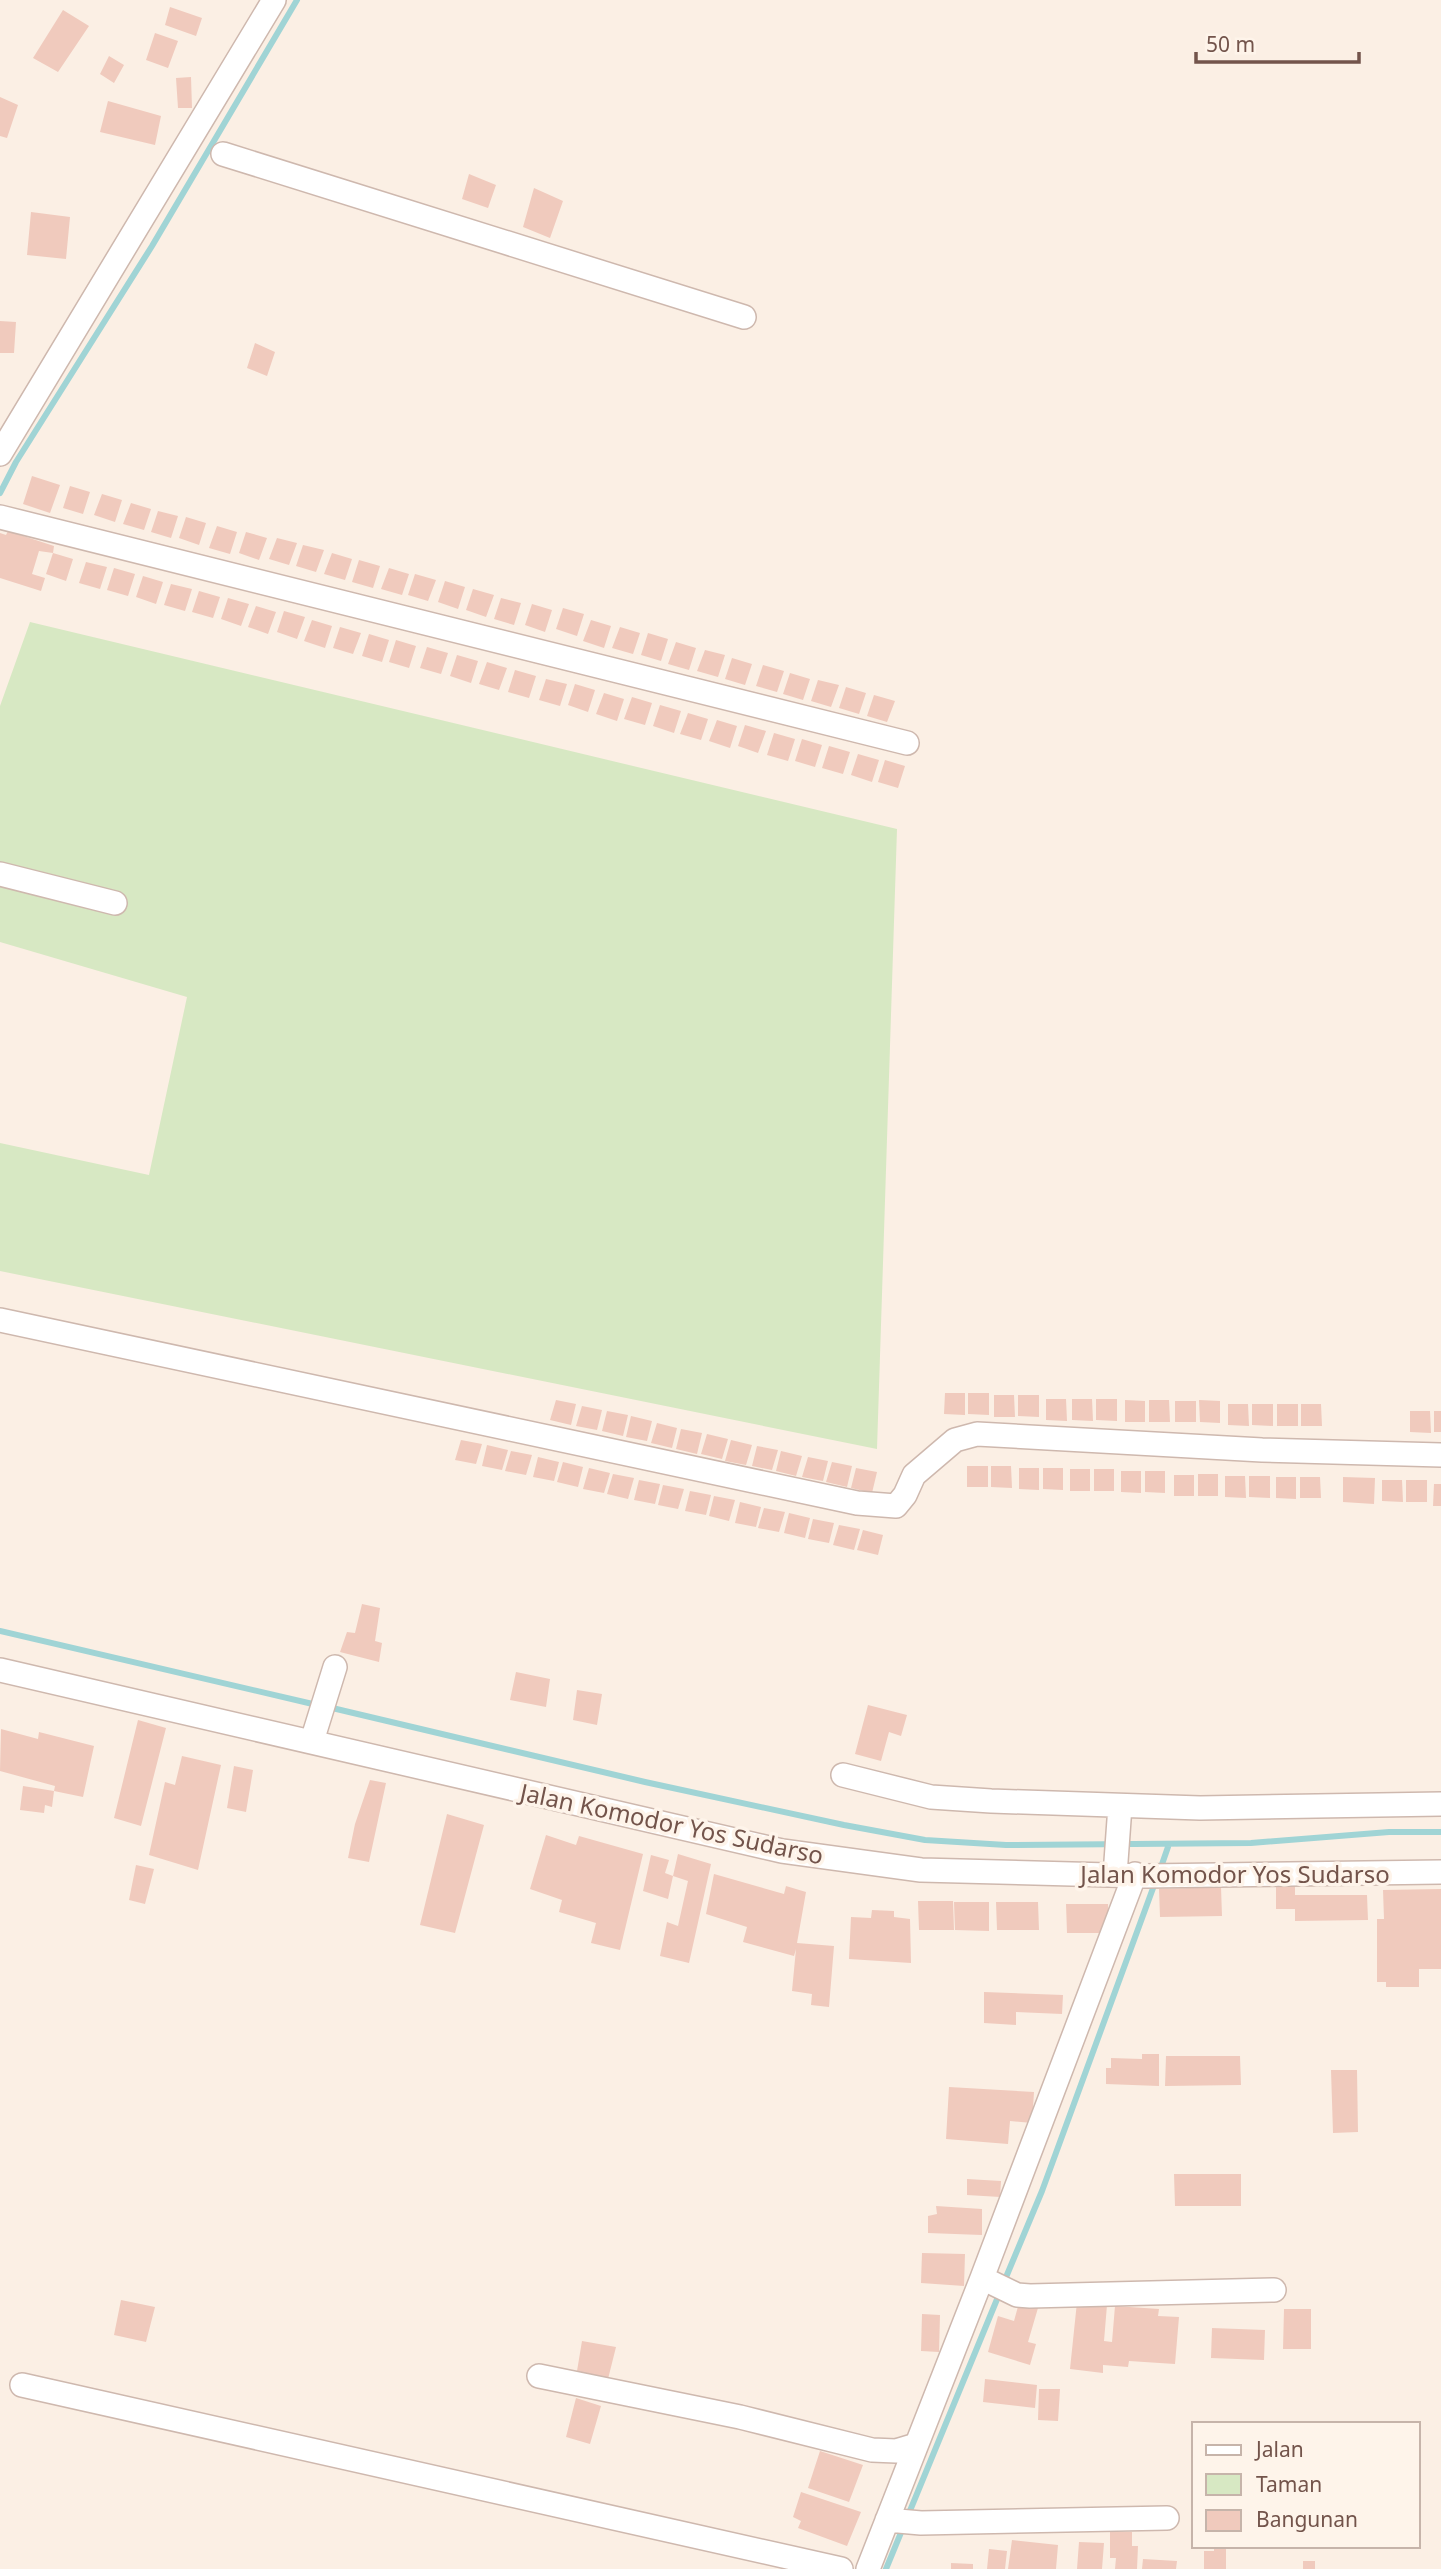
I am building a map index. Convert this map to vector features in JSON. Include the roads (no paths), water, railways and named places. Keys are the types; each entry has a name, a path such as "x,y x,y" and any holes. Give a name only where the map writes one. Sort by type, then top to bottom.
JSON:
{"street":[{"path":"0,454 274,0"},
{"path":"223,155 744,317"},
{"path":"0,517 907,743"},
{"path":"0,874 114,903"},
{"path":"0,1320 857,1503 882,1506 896,1506 915,1475 955,1440 977,1434 1262,1450 1441,1455"},
{"path":"316,1731 335,1668"},
{"name":"Jalan Komodor Yos Sudarso","path":"0,1670 316,1731 782,1851 921,1870 1128,1871 1175,1876 1441,1872"},
{"path":"843,1775 931,1797 1120,1813 1200,1808 1441,1804"},
{"path":"868,2569 890,2520 916,2445 995,2284 1128,1871 1120,1813"},
{"path":"995,2284 1030,2296 1273,2290"},
{"path":"539,2376 740,2417 872,2450 896,2451 916,2445"},
{"path":"22,2385 841,2569"},
{"path":"890,2520 922,2523 1167,2518"}],"waterway":[{"path":"0,493 16,462 152,246 297,0"},
{"path":"0,1631 317,1705"},
{"path":"328,1707 645,1782 925,1840 1006,1845 1251,1843 1389,1832 1441,1832"},
{"path":"1160,1870 1169,1844"},
{"path":"1004,2282 1042,2191 1156,1880"},
{"path":"886,2569 1000,2292"}]}
